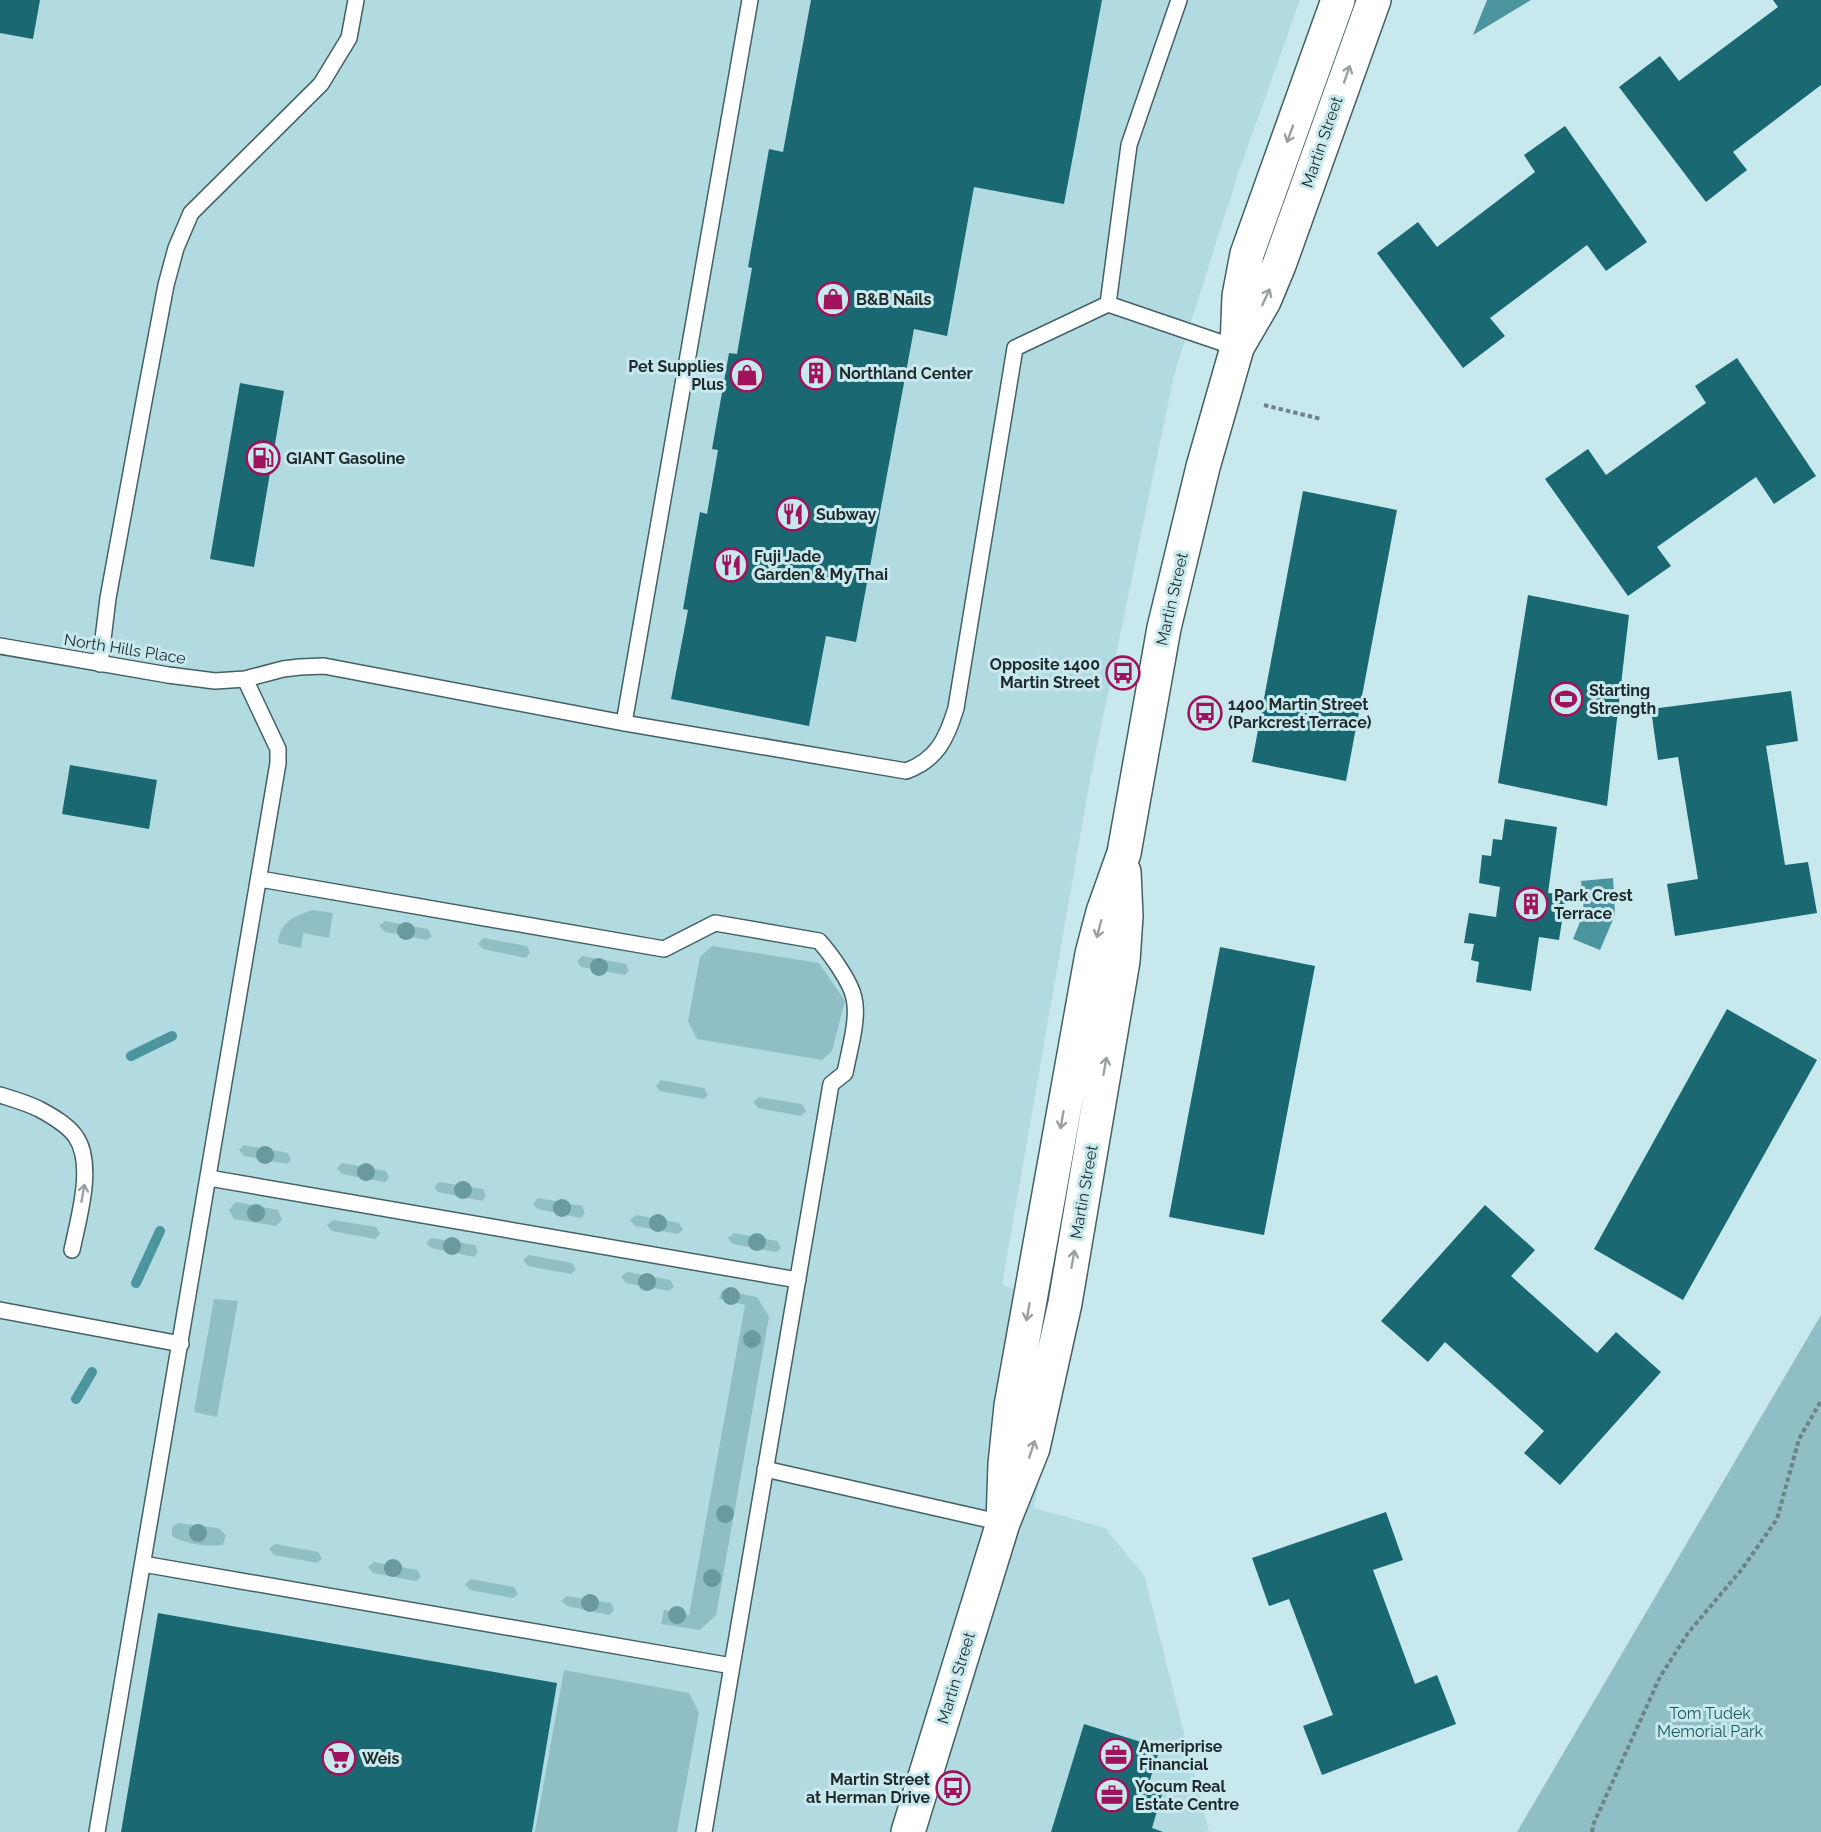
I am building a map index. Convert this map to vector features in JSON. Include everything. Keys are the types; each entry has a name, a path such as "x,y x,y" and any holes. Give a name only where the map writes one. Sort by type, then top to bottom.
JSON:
{"street":[{"name":"Martin Street","path":"908,1832 1003,1523 1005,1464 1011,1406 1092,954 1103,912 1124,853 1164,628 1203,468 1237,348 1239,296 1247,254 1338,0"},
{"name":"Martin Street","path":"1237,348 1264,301 1279,265 1374,0"}],"lane":[{"path":"100,664 108,598 166,285 176,248 191,213 321,84 349,38 356,0"},
{"path":"624,723 750,0"},
{"path":"1179,0 1129,145 1108,304 1237,348"},
{"name":"North Hills Place","path":"0,646 215,681 245,679 283,669 324,666 624,723 906,771 920,765 944,741 956,708 1015,348 1108,304"},
{"path":"97,1832 278,764 278,749 245,679"},
{"path":"260,879 664,949 715,923 819,940 831,955 854,995 856,1010 845,1073 831,1084 704,1832"},
{"path":"0,1095 37,1108 56,1119 76,1137 84,1161 85,1185 72,1250"},
{"path":"209,1178 798,1280"},
{"path":"0,1310 181,1344"},
{"path":"765,1469 1003,1523"},
{"path":"143,1564 732,1666"}],"path":[{"path":"1264,405 1320,419"},
{"path":"1592,1832 1593,1825 1660,1677 1688,1633 1742,1569 1776,1519 1799,1439 1821,1401"}],"shaded area":[{"path":"0,0 1300,0 1238,174 1174,375 1090,780 1002,1285 1070,1307 1034,1508 1105,1528 1144,1575 1209,1832 0,1832"},
{"path":"1487,0 1531,0 1473,35"},
{"path":"1613,878 1615,915 1600,950 1573,939 1584,912 1581,881"}],"green space":[{"path":"313,910 333,913 329,938 303,933 301,948 278,943 285,924"},
{"path":"385,921 428,929 432,936 427,940 385,932 379,926"},
{"path":"483,938 527,946 530,953 526,958 483,949 478,944"},
{"path":"712,946 819,963 845,1001 832,1051 822,1060 697,1039 688,1021 700,957"},
{"path":"582,956 626,964 629,971 625,975 581,967 577,961"},
{"path":"661,1080 704,1088 708,1095 704,1099 660,1091 656,1086"},
{"path":"759,1097 802,1104 806,1111 801,1116 758,1108 753,1102"},
{"path":"244,1145 288,1153 291,1160 287,1164 244,1156 239,1150"},
{"path":"342,1163 386,1171 389,1178 385,1182 342,1174 337,1168"},
{"path":"439,1182 483,1189 486,1196 482,1201 438,1192 434,1187"},
{"path":"538,1198 582,1206 585,1213 581,1218 538,1209 533,1204"},
{"path":"236,1202 278,1210 282,1220 276,1226 234,1219 229,1210"},
{"path":"636,1215 679,1223 683,1230 678,1234 635,1226 630,1220"},
{"path":"333,1220 376,1227 380,1234 375,1239 332,1231 327,1225"},
{"path":"734,1233 777,1241 781,1248 776,1252 733,1244 728,1238"},
{"path":"431,1238 475,1245 478,1252 474,1257 431,1248 426,1243"},
{"path":"529,1255 572,1263 576,1270 571,1274 528,1266 523,1260"},
{"path":"627,1272 670,1280 674,1287 669,1291 626,1283 621,1277"},
{"path":"722,1290 757,1297 769,1317 716,1615 700,1630 661,1624 664,1610 689,1615 745,1305 719,1299"},
{"path":"214,1299 238,1301 217,1417 194,1412"},
{"name":"Tom Tudek Memorial Park","path":"1821,1315 1821,1832 1517,1832"},
{"path":"178,1523 218,1528 226,1535 223,1545 210,1546 177,1539 172,1536 172,1527"},
{"path":"275,1544 318,1552 322,1559 317,1563 274,1555 269,1549"},
{"path":"374,1562 417,1570 421,1577 416,1581 373,1573 368,1567"},
{"path":"471,1579 514,1587 518,1594 513,1598 470,1590 465,1584"},
{"path":"567,1596 611,1603 614,1610 609,1615 567,1606 561,1601"},
{"path":"564,1670 689,1693 699,1713 677,1832 535,1832"}],"building":[{"path":"0,0 40,0 33,39 0,33"},
{"name":"Northland Center","path":"811,0 1102,0 1064,204 974,187 947,336 914,329 856,642 826,636 809,726 671,699 688,610 683,609 700,512 707,514 718,450 712,449 729,353 737,354 752,268 748,267 769,149 783,152"},
{"path":"1773,0 1821,0 1821,85 1733,152 1747,170 1706,202 1619,87 1660,56 1679,81 1778,7"},
{"path":"1565,126 1647,242 1606,271 1587,245 1490,318 1505,336 1463,368 1377,253 1418,222 1437,247 1535,172 1524,155"},
{"path":"1737,358 1816,476 1774,504 1756,477 1657,547 1671,566 1628,596 1545,479 1588,449 1606,475 1706,403 1695,386"},
{"path":"240,383 284,391 254,567 210,559"},
{"path":"1303,491 1397,510 1346,781 1252,762"},
{"name":"Starting Strength","path":"1528,595 1629,615 1607,806 1498,783"},
{"path":"1791,691 1798,741 1766,746 1785,865 1808,862 1817,913 1675,936 1667,884 1698,879 1678,757 1658,760 1651,709"},
{"path":"70,765 157,780 149,829 62,814"},
{"name":"Park Crest Terrace","path":"1505,819 1557,827 1548,893 1566,895 1559,940 1539,937 1531,991 1476,982 1479,962 1471,960 1474,944 1464,943 1469,913 1496,917 1500,887 1479,883 1482,855 1491,856 1493,839 1502,840"},
{"path":"1220,947 1315,966 1264,1235 1169,1217"},
{"path":"1727,1009 1817,1060 1683,1300 1594,1249"},
{"path":"1485,1205 1535,1250 1511,1276 1597,1353 1616,1332 1661,1372 1560,1485 1524,1453 1544,1431 1445,1342 1428,1362 1381,1321"},
{"path":"1386,1512 1403,1560 1373,1570 1415,1684 1437,1675 1456,1724 1322,1775 1303,1726 1333,1715 1289,1599 1269,1606 1252,1558"},
{"name":"Weis","path":"158,1613 557,1683 532,1832 121,1832"},
{"path":"1084,1724 1160,1748 1148,1786 1163,1791 1152,1828 1163,1832 1051,1832"}],"waterway":[{"path":"131,1056 172,1036"},
{"path":"136,1283 160,1231"},
{"path":"76,1399 92,1372"}],"place":[{"name":"B&B Nails","path":"833,299"},
{"name":"Northland Center","path":"816,373"},
{"name":"Pet Supplies Plus","path":"747,375"},
{"name":"GIANT Gasoline","path":"263,458"},
{"name":"Subway","path":"793,514"},
{"name":"Fuji Jade Garden & My Thai","path":"731,565"},
{"name":"Opposite 1400 Martin Street","path":"1123,673"},
{"name":"Starting Strength","path":"1566,699"},
{"name":"1400 Martin Street (Parkcrest Terrace)","path":"1205,713"},
{"name":"Park Crest Terrace","path":"1531,904"},
{"name":"Ameriprise Financial","path":"1116,1755"},
{"name":"Weis","path":"339,1758"},
{"name":"Martin Street at Herman Drive","path":"953,1788"},
{"name":"Yocum Real Estate Centre","path":"1112,1795"}]}
